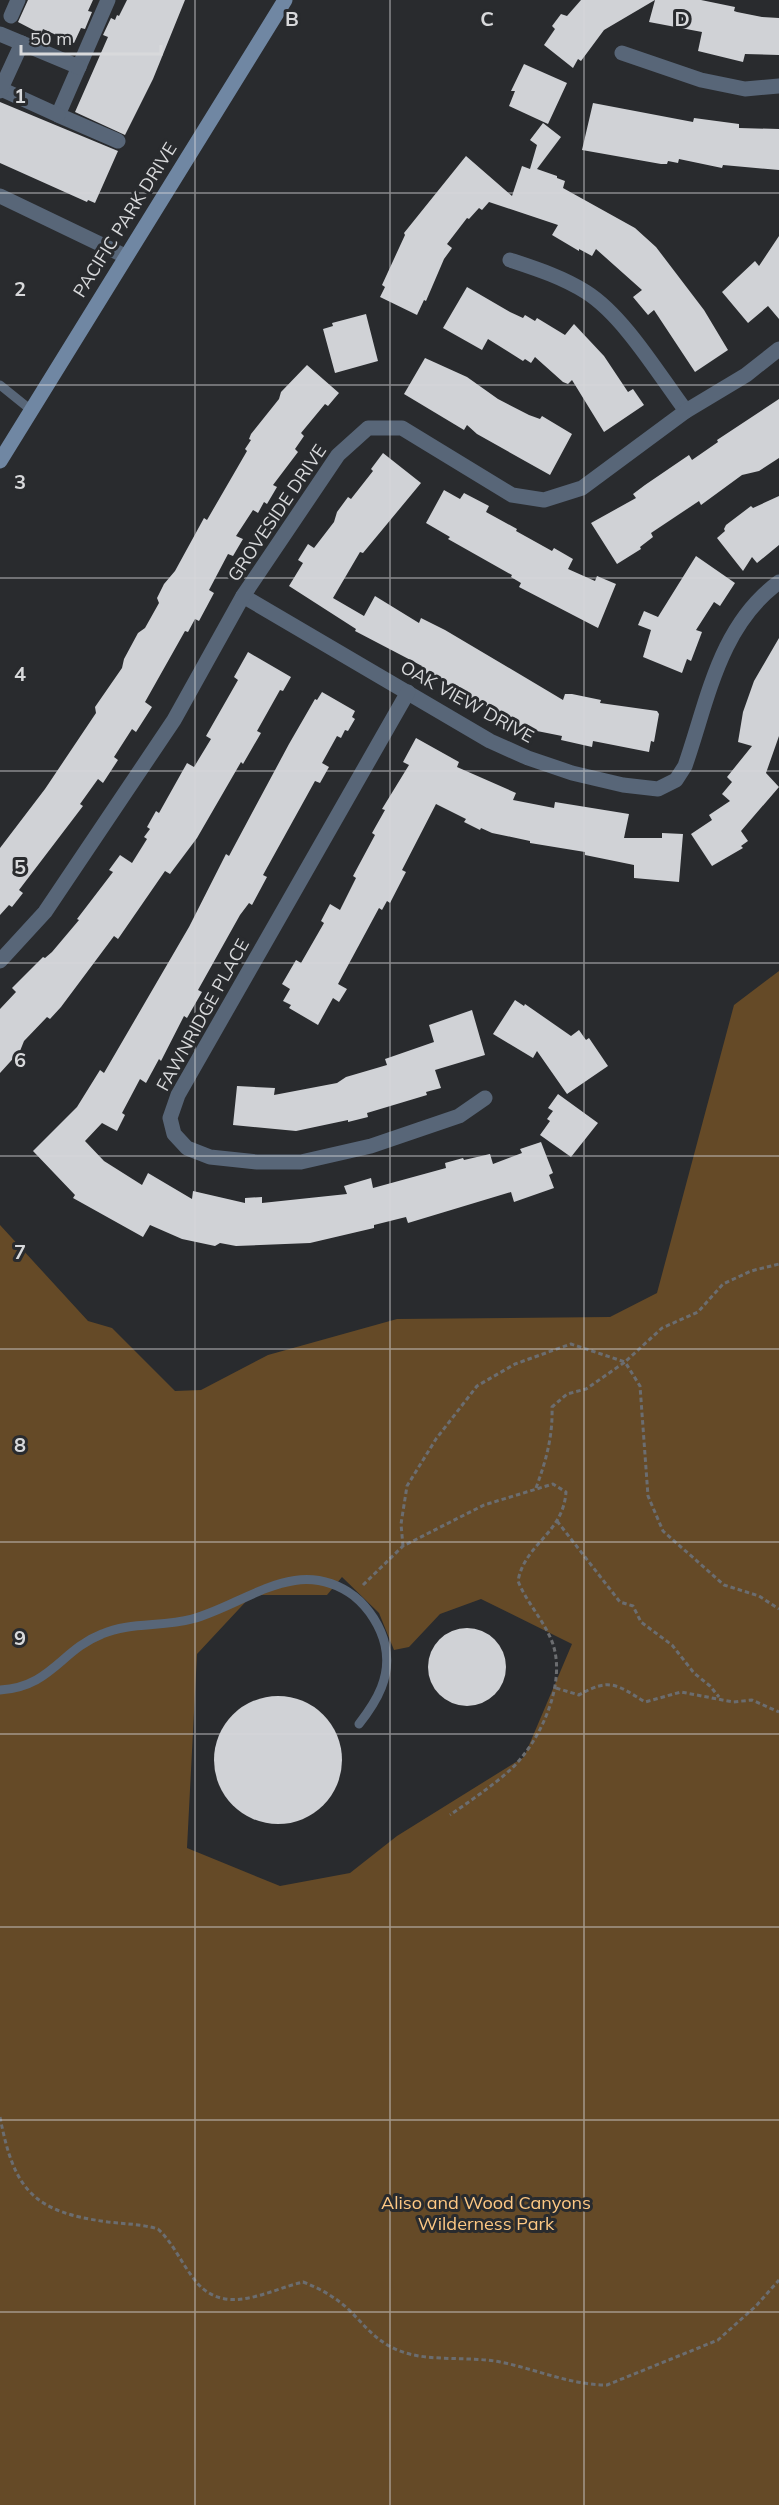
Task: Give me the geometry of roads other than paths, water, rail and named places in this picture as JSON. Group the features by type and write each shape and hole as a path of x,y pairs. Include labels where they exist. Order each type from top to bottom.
{"main road":[{"name":"PACIFIC PARK DRIVE","path":"0,461 285,0"}],"street":[{"path":"11,16 18,0"},
{"path":"58,115 108,0"},
{"path":"0,34 79,67"},
{"path":"22,43 0,90 118,141"},
{"path":"622,53 745,89 779,86"},
{"path":"0,196 125,256"},
{"path":"510,260 554,274 588,293 613,314 686,411"},
{"name":"GROVESIDE DRIVE","path":"0,961 45,912 155,749 174,720 243,596 338,455 368,428 402,428 512,495 544,500 582,488 686,411 746,375 779,349"},
{"name":"OAK VIEW DRIVE","path":"243,596 490,741 528,758 572,773 658,789 676,780 685,766 718,662 735,628 745,614 779,582"},
{"name":"FAWNRIDGE PLACE","path":"408,692 178,1095 170,1118 174,1134 187,1148 210,1157 257,1162 301,1162 372,1146 459,1116 485,1098"}],"lane":[{"path":"0,385 31,410"},
{"path":"0,1690 15,1689 46,1676 79,1647 102,1634 183,1622 294,1580 322,1580 352,1595 374,1618 381,1632 387,1656 380,1694 359,1724"}],"park label":[{"name":"Aliso and Wood Canyons Wilderness Park","path":"486,2213"}]}
